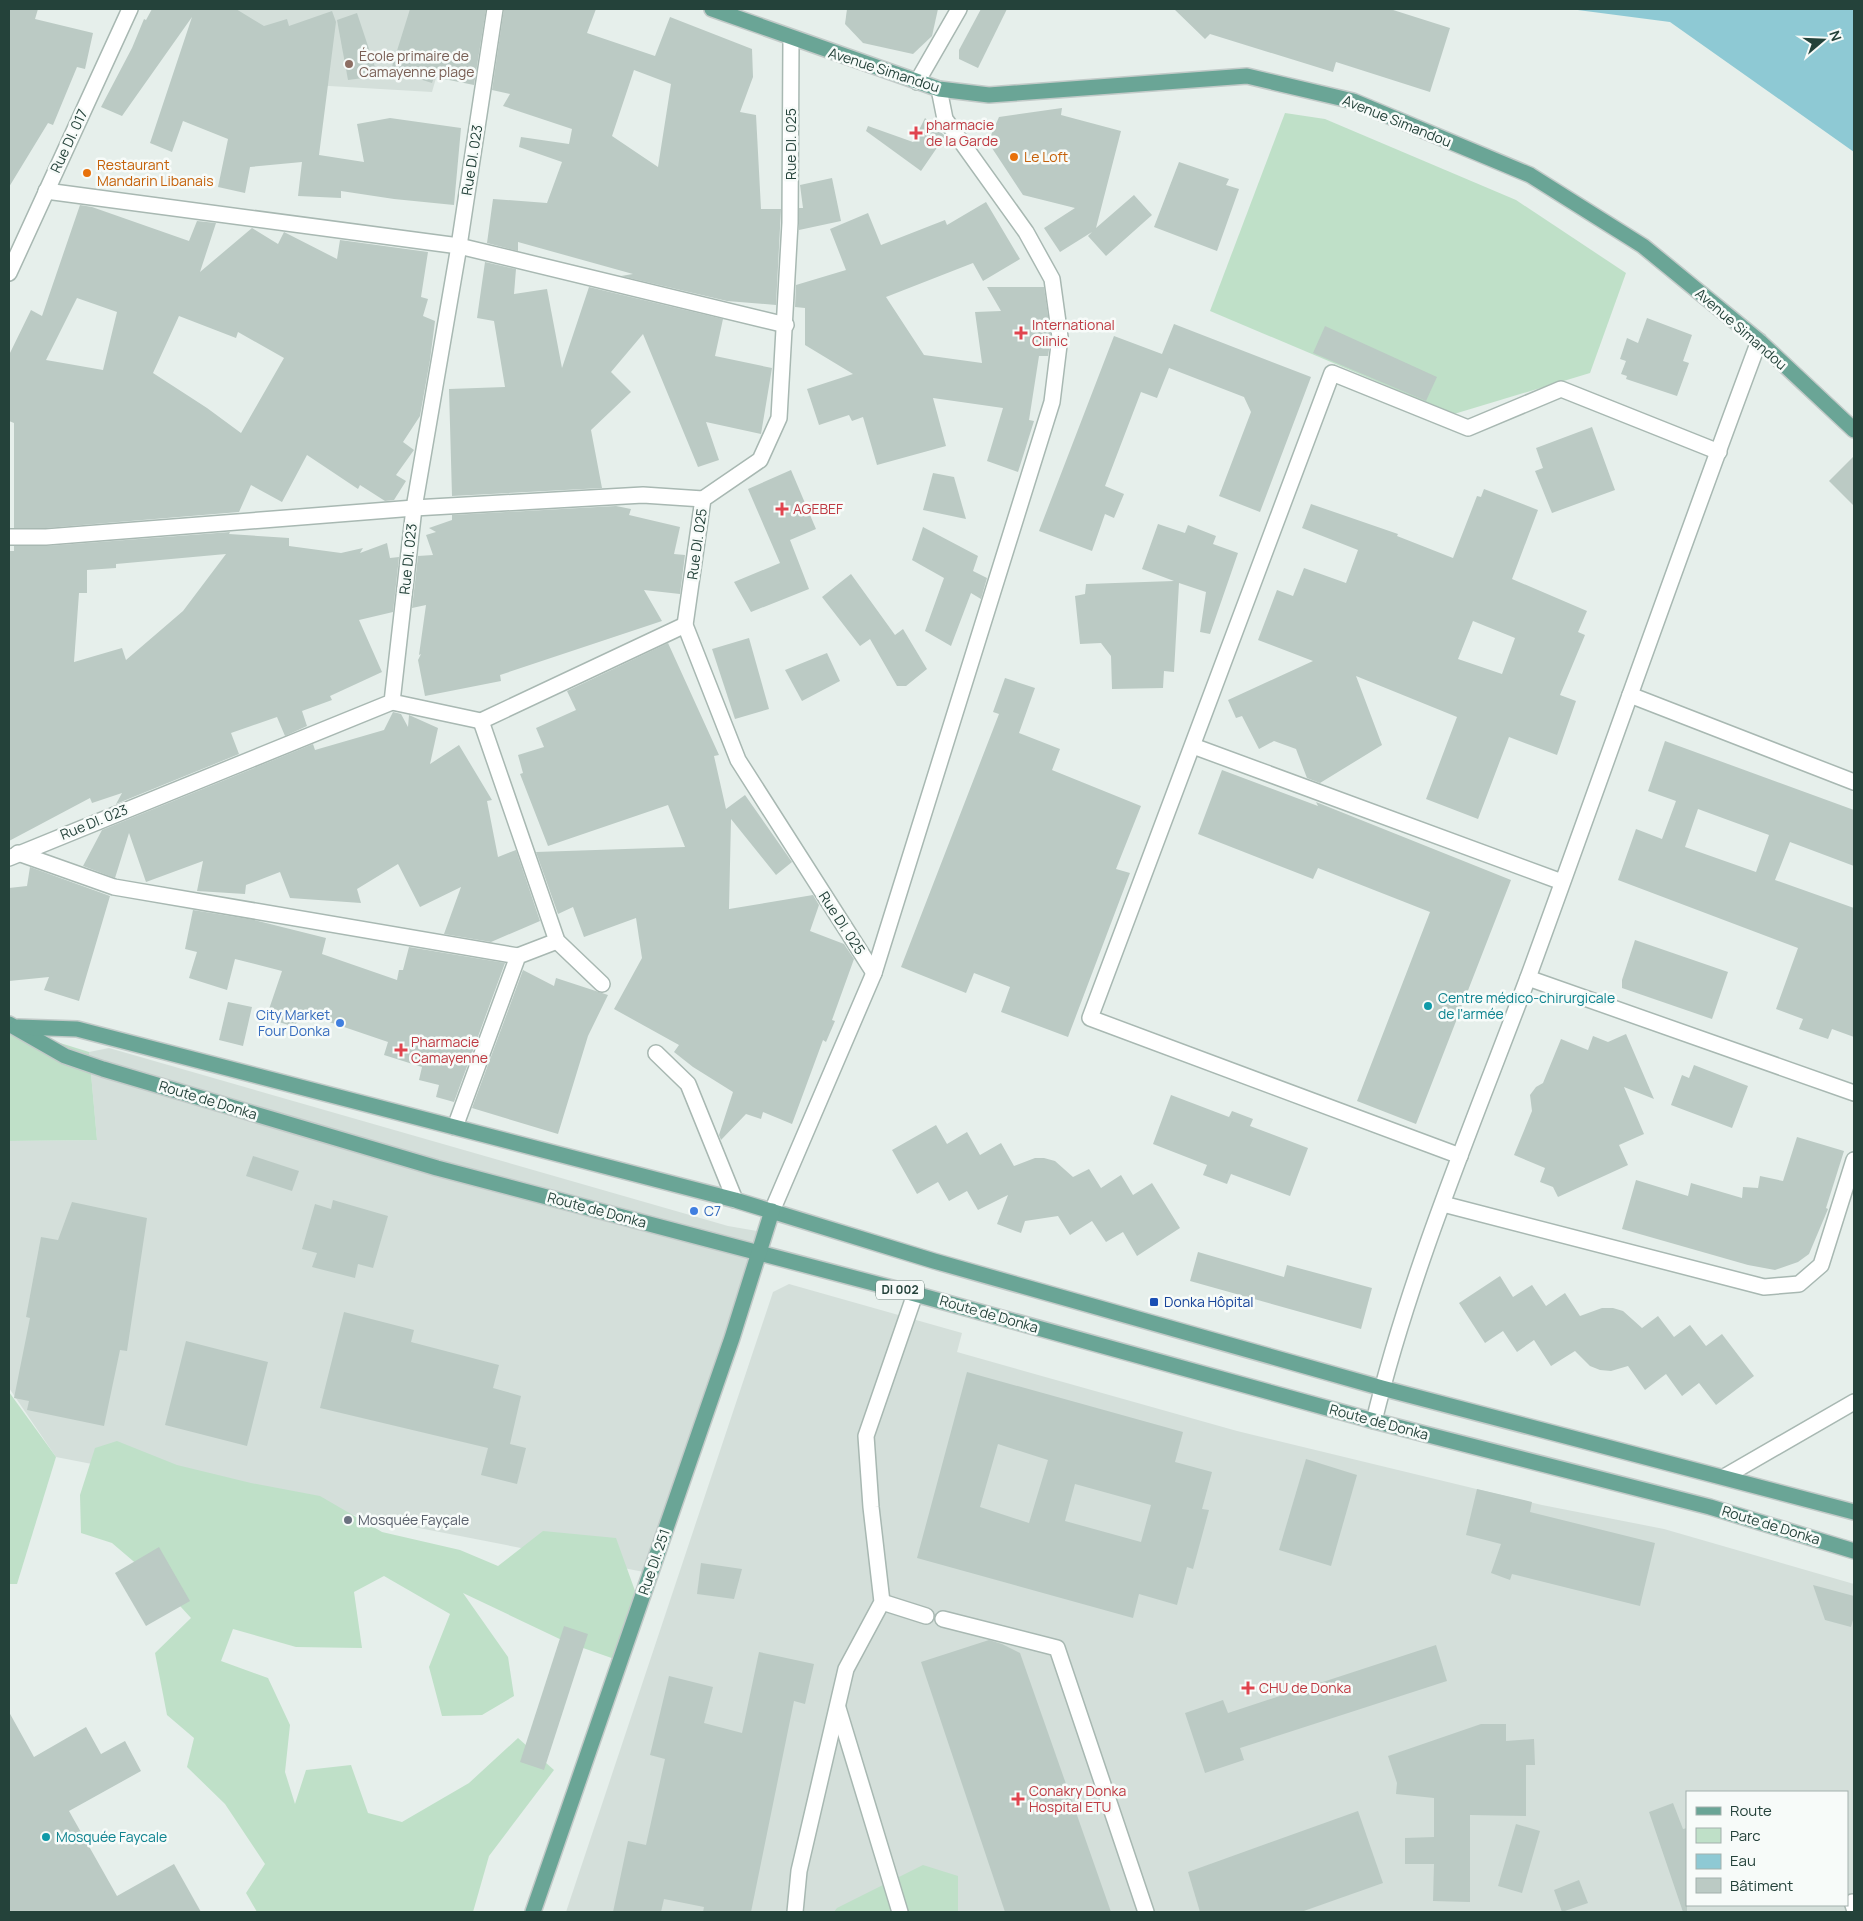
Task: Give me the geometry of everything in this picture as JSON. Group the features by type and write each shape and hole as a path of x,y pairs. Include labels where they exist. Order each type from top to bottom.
{"main road":[{"name":"Avenue Simandou","path":"712,9 791,39 939,89 989,94 1247,76 1352,101 1530,175 1643,246 1758,341 1854,430"},
{"name":"Route de Donka","path":"12,1025 77,1029 735,1200 934,1261 1382,1388 1854,1512"},
{"name":"Route de Donka","path":"12,1025 65,1056 437,1168 915,1294 1374,1421 1710,1507 1854,1551"},
{"name":"Rue DI. 251","path":"533,1912 732,1338 772,1211"}],"street":[{"name":"Rue DI. 017","path":"9,273 130,9"},
{"name":"Rue DI. 023","path":"13,855 392,702 414,508 459,246 495,9"},
{"path":"917,82 958,9"},
{"name":"Rue DI. 025","path":"791,39 790,223 786,325 779,418 760,460 703,499 685,624 738,760 874,973"},
{"path":"772,1211 874,973 1052,402 1060,337 1052,279 1026,232 945,119 939,89"},
{"path":"46,191 459,246 786,325"},
{"path":"1374,1421 1393,1348 1460,1156 1528,978 1758,341"},
{"path":"1460,1156 1090,1018 1332,373 1468,428 1561,390 1719,452"},
{"path":"9,537 46,537 414,508 643,495 703,499"},
{"path":"392,702 481,721 685,624"},
{"path":"1630,695 1854,782"},
{"path":"481,721 557,941 602,984"},
{"path":"1193,746 1562,882"},
{"path":"13,855 114,887 518,956 557,941"},
{"path":"455,1127 518,956"},
{"path":"1528,978 1854,1093"},
{"path":"656,1053 688,1084 735,1200"},
{"path":"1443,1204 1764,1287 1799,1284 1821,1265 1854,1160"},
{"path":"795,1912 799,1871 846,1669 882,1602 871,1507 866,1436 915,1294"},
{"path":"1724,1477 1854,1402"},
{"path":"882,1602 926,1616"},
{"path":"943,1619 1057,1648 1146,1912"},
{"path":"838,1706 900,1912"}],"shaded area":[{"name":"École primaire de Camayenne plage","path":"205,9 456,9 432,92 312,85 225,18"},
{"path":"109,1048 728,1226 757,1231 741,1286 644,1572 56,1457 9,1388 9,1141 97,1140 89,1052"},
{"name":"CHU de Donka","path":"789,1284 962,1333 957,1352 1237,1431 1542,1505 1664,1529 1854,1584 1854,1912 566,1912 773,1292"}],"green space":[{"path":"1285,113 1325,119 1516,200 1626,273 1590,373 1454,414 1210,311"},
{"path":"9,1027 89,1052 97,1140 9,1141"},
{"path":"9,1392 56,1457 17,1584 9,1584"},
{"path":"117,1441 177,1465 251,1483 320,1496 382,1532 460,1550 498,1566 543,1531 616,1538 643,1613 623,1662 566,1642 463,1593 508,1657 514,1696 482,1715 442,1716 429,1667 450,1614 384,1576 354,1592 362,1648 296,1647 233,1629 221,1661 268,1678 290,1725 285,1772 295,1804 306,1770 351,1765 368,1813 402,1822 469,1783 518,1738 554,1770 489,1856 473,1912 257,1912 246,1893 265,1864 225,1804 187,1767 194,1738 167,1715 155,1653 191,1618 160,1584 112,1543 81,1533 80,1495 95,1448"},
{"path":"923,1865 958,1876 958,1912 834,1912 837,1908"}],"water":[{"path":"1570,9 1854,9 1854,152 1670,22"}],"building":[{"path":"9,9 38,9 35,19 93,33 85,69 77,67 53,125 48,123 9,187"},
{"path":"152,9 236,9 264,26 287,19 289,26 332,11 336,22 319,155 364,162 357,124 390,118 461,128 454,205 341,191 341,198 298,196 302,162 250,167 245,193 218,187 228,139 183,121 172,152 150,143 192,17 122,116 101,107 132,48 144,19 146,20"},
{"path":"410,9 486,9 474,85 434,77 432,83 391,70"},
{"path":"504,9 596,9 587,33 655,56 670,17 752,49 753,77 740,112 756,115 761,209 781,209 776,305 727,301 621,276 633,274 518,242 518,251 487,243 493,199 547,203 562,162 519,147 521,137 569,144 572,129 503,106 510,94 492,90","holes":["634,70 671,84 658,167 612,136"]},
{"path":"847,9 938,9 932,36 913,54 863,43 845,24"},
{"path":"981,9 1007,9 978,68 959,59 959,50"},
{"path":"1174,9 1390,9 1450,28 1430,92 1336,62 1333,72 1210,34 1205,39"},
{"path":"357,13 378,76 348,80 337,20"},
{"path":"1062,108 1061,115 1121,131 1096,228 1134,195 1152,215 1106,256 1088,236 1092,232 1060,252 1044,228 1075,208 1023,195 988,142 999,117"},
{"path":"925,118 945,136 921,171 866,131 868,126 913,142"},
{"path":"1179,162 1229,179 1226,185 1239,189 1217,251 1154,227"},
{"path":"832,178 841,221 799,230 799,208 803,208 800,185"},
{"path":"986,202 1020,259 983,281 973,263 886,297 924,355 982,363 975,312 1001,311 987,287 1044,287 1051,337 1048,356 1039,356 1029,420 1034,421 1018,472 987,461 1003,408 933,398 946,446 877,465 863,417 852,421 849,415 819,425 807,389 853,374 805,345 805,308 795,307 796,285 846,270 830,229 868,213 881,245 945,220 947,225"},
{"path":"80,205 92,207 189,241 197,221 216,223 200,272 252,228 278,244 284,232 337,259 340,240 428,252 421,297 428,299 423,316 435,321 420,416 403,442 414,450 396,475 406,481 394,500 385,501 360,485 358,489 307,455 282,502 251,485 239,512 46,528 14,528 14,423 9,421 9,355 31,310 42,316","holes":["77,298 117,312 103,370 46,360","179,316 236,338 238,332 284,358 241,433 207,408 153,373"]},
{"path":"485,262 516,269 514,294 547,289 562,368 589,287 723,319 715,356 772,368 761,434 706,422 719,460 698,467 643,334 611,372 631,392 591,430 602,488 452,496 449,389 505,387 494,321 477,318"},
{"path":"1647,318 1692,335 1683,361 1689,363 1677,396 1626,379 1627,376 1621,374 1626,361 1620,359 1627,338 1638,343"},
{"path":"1174,324 1311,377 1260,512 1219,496 1251,412 1244,397 1169,368 1157,398 1141,392 1105,486 1124,494 1114,518 1105,514 1092,551 1039,531 1114,336 1162,354"},
{"path":"1325,326 1437,377 1426,401 1313,353"},
{"path":"1592,427 1615,490 1552,513 1535,471 1543,468 1536,448"},
{"path":"1854,456 1854,506 1829,481"},
{"path":"791,470 816,529 790,540 809,589 751,612 734,582 780,563 748,489"},
{"path":"933,473 954,477 966,519 923,510"},
{"path":"1484,489 1538,510 1512,579 1587,611 1578,632 1585,635 1560,695 1576,701 1557,755 1509,737 1478,819 1426,799 1457,717 1356,676 1382,745 1320,783 1307,778 1296,749 1274,741 1259,749 1242,716 1236,718 1228,700 1313,661 1258,640 1277,590 1293,596 1304,568 1346,583 1358,550 1302,528 1311,504 1398,534 1397,536 1453,558 1477,496 1481,497","holes":["1473,621 1515,638 1502,674 1458,659"]},
{"path":"616,506 631,509 629,515 680,527 674,554 685,555 680,594 644,590 662,621 500,675 501,681 425,696 418,660 421,654 419,655 426,605 412,608 418,556 433,555 426,535 436,532 429,528 452,520 452,515"},
{"path":"1158,524 1185,533 1188,525 1216,536 1213,544 1238,553 1210,634 1200,632 1206,592 1179,583 1174,672 1164,671 1163,688 1112,689 1111,656 1101,643 1080,644 1075,596 1085,594 1086,584 1174,581 1142,569"},
{"path":"923,527 978,556 973,571 987,578 981,599 971,593 951,646 925,631 944,578 912,560"},
{"path":"230,532 229,534 289,538 289,546 341,553 363,548 360,553 387,543 390,558 399,557 393,612 359,620 382,672 330,696 332,700 302,711 307,726 285,736 277,717 231,733 239,754 116,804 122,793 92,803 90,798 9,841 9,551 14,551 14,546 47,546","holes":["226,554 183,611 126,660 122,648 74,662 79,593 87,593 87,570 116,568 116,564"]},
{"path":"851,574 895,635 903,629 927,669 906,686 897,686 870,639 860,646 822,597"},
{"path":"749,638 769,709 735,719 712,649"},
{"path":"668,643 719,755 714,756 726,809 745,795 792,862 776,875 731,819 729,909 813,895 819,905 810,931 844,944 854,959 832,1020 835,1021 826,1042 823,1040 792,1124 763,1112 761,1119 746,1114 721,1140 719,1135 733,1092 693,1067 674,1052 679,1045 614,1009 642,958 636,918 584,937 573,907 558,914 536,852 685,847 668,805 548,846 520,774 523,773 518,755 544,747 536,728 576,710 567,691"},
{"path":"827,653 840,681 802,701 785,670"},
{"path":"1005,678 1035,688 1019,733 1060,749 1052,770 1141,806 1116,869 1130,873 1068,1037 1001,1012 1010,987 974,973 966,993 901,967 999,714 993,712"},
{"path":"393,712 401,714 408,727 409,715 438,728 430,764 459,745 492,800 487,801 498,857 516,850 540,921 491,942 444,934 461,887 420,907 398,864 357,889 361,903 290,898 280,872 246,885 245,894 197,891 203,861 146,882 129,833 115,878 83,866 102,830 313,744 315,750 384,730"},
{"path":"1665,741 1854,810 1854,866 1790,842 1775,880 1854,908 1854,1037 1832,1029 1828,1039 1799,1029 1803,1019 1776,1009 1798,948 1618,880 1636,829 1662,839 1676,801 1648,791","holes":["1698,809 1769,835 1756,872 1685,847"]},
{"name":"Centre médico-chirurgicale de l'armée","path":"1222,770 1318,806 1316,802 1511,880 1416,1124 1357,1101 1430,912 1318,868 1313,879 1198,834"},
{"path":"30,867 110,896 79,1001 44,990 49,977 9,981 9,888 27,886"},
{"path":"193,910 254,920 326,938 322,954 397,980 399,970 403,970 409,947 505,963 454,1102 436,1097 439,1085 419,1080 422,1067 384,1055 388,1042 300,1012 295,1027 266,1018 282,971 235,959 227,990 189,978 197,952 185,949"},
{"path":"1635,940 1728,972 1712,1019 1622,988 1622,980"},
{"path":"523,970 554,986 556,978 608,995 588,1036 558,1134 472,1108"},
{"path":"228,1002 252,1007 243,1046 219,1040"},
{"path":"1626,1034 1654,1099 1624,1087 1644,1134 1619,1145 1628,1165 1558,1197 1553,1187 1540,1182 1545,1168 1514,1155 1532,1111 1530,1095 1536,1087 1543,1083 1561,1039 1588,1050 1593,1036 1608,1042"},
{"path":"1694,1065 1748,1086 1732,1128 1671,1105 1682,1075 1689,1078"},
{"path":"1171,1095 1229,1117 1232,1111 1253,1119 1250,1126 1308,1148 1290,1196 1231,1174 1227,1184 1203,1175 1207,1165 1153,1144"},
{"path":"936,1125 947,1144 967,1132 980,1155 1001,1143 1014,1166 1035,1158 1044,1158 1055,1161 1073,1177 1089,1169 1101,1188 1121,1175 1133,1195 1152,1183 1180,1228 1137,1256 1123,1232 1106,1242 1092,1221 1070,1235 1058,1216 1025,1221 1021,1233 997,1224 1008,1195 978,1210 967,1191 949,1201 938,1182 917,1194 892,1150"},
{"path":"1797,1137 1844,1151 1826,1208 1828,1209 1809,1254 1798,1262 1775,1270 1748,1265 1622,1229 1636,1180 1688,1196 1691,1183 1742,1198 1743,1187 1758,1188 1760,1176 1783,1181"},
{"path":"253,1156 299,1171 292,1191 246,1176"},
{"path":"333,1200 388,1216 373,1268 358,1264 355,1278 312,1267 317,1253 302,1249 315,1204 331,1209"},
{"path":"72,1202 147,1218 127,1351 120,1350 104,1426 27,1410 29,1401 14,1398 30,1318 26,1317 41,1237 58,1240"},
{"path":"1198,1252 1284,1277 1287,1265 1372,1288 1361,1329 1190,1281"},
{"path":"1500,1276 1513,1297 1532,1285 1546,1306 1565,1293 1580,1316 1602,1308 1613,1308 1623,1311 1642,1328 1658,1316 1674,1337 1690,1325 1706,1346 1722,1334 1754,1376 1716,1405 1699,1383 1682,1396 1666,1374 1645,1390 1628,1366 1611,1371 1600,1370 1590,1366 1575,1351 1551,1366 1534,1340 1517,1352 1503,1331 1485,1343 1459,1303"},
{"path":"344,1312 414,1330 411,1342 499,1365 493,1388 521,1396 510,1444 526,1448 517,1484 481,1475 488,1448 320,1408"},
{"path":"186,1341 268,1362 247,1446 165,1425"},
{"path":"967,1372 1183,1432 1175,1462 1212,1472 1202,1509 1209,1510 1193,1569 1187,1567 1177,1605 1139,1594 1133,1618 917,1558","holes":["998,1444 1048,1460 1029,1523 980,1507","1075,1484 1151,1505 1141,1542 1065,1521"]},
{"path":"1306,1459 1357,1475 1331,1566 1279,1550"},
{"path":"1477,1489 1532,1502 1530,1512 1655,1543 1640,1606 1512,1574 1510,1580 1491,1573 1501,1544 1466,1535"},
{"path":"159,1547 190,1601 146,1626 115,1573"},
{"path":"701,1563 742,1569 734,1599 697,1594"},
{"path":"1813,1585 1854,1596 1854,1616 1851,1627 1825,1620"},
{"path":"564,1626 588,1634 544,1770 520,1762"},
{"path":"989,1640 1020,1653 1111,1912 1005,1912 921,1662"},
{"path":"1436,1645 1447,1681 1240,1748 1244,1760 1205,1773 1185,1713 1223,1700 1228,1713"},
{"path":"759,1652 814,1664 805,1704 794,1701 751,1912 703,1912 704,1907 664,1899 661,1912 613,1912 628,1841 646,1845 665,1759 650,1755 669,1676 713,1687 704,1723 742,1733"},
{"name":"Mosquée Faycale","path":"9,1712 34,1757 86,1727 101,1754 125,1741 141,1771 69,1811 117,1896 174,1864 201,1912 9,1912"},
{"path":"1481,1724 1506,1724 1506,1741 1534,1739 1535,1765 1526,1765 1526,1816 1470,1815 1470,1902 1433,1901 1434,1864 1405,1864 1405,1838 1434,1837 1434,1798 1396,1794 1397,1783 1388,1756"},
{"path":"1673,1803 1683,1829 1686,1828 1687,1912 1683,1912 1649,1812"},
{"path":"1358,1811 1383,1883 1301,1912 1200,1912 1188,1872"},
{"path":"1516,1824 1540,1831 1522,1893 1498,1886"},
{"path":"1579,1880 1588,1903 1562,1912 1554,1890"}],"place":[{"name":"École primaire de Camayenne plage","path":"349,64"},
{"name":"pharmacie de la Garde","path":"916,133"},
{"name":"Le Loft","path":"1014,157"},
{"name":"Restaurant Mandarin Libanais","path":"87,173"},
{"name":"International Clinic","path":"1021,333"},
{"name":"AGEBEF","path":"782,509"},
{"name":"Centre médico-chirurgicale de l'armée","path":"1428,1006"},
{"name":"City Market Four Donka","path":"340,1023"},
{"name":"Pharmacie Camayenne","path":"401,1050"},
{"name":"C7","path":"694,1211"},
{"name":"Donka Hôpital","path":"1154,1302"},
{"name":"Mosquée Fayçale","path":"348,1520"},
{"name":"CHU de Donka","path":"1248,1688"},
{"name":"Conakry Donka Hospital ETU","path":"1018,1799"},
{"name":"Mosquée Faycale","path":"46,1837"}]}
